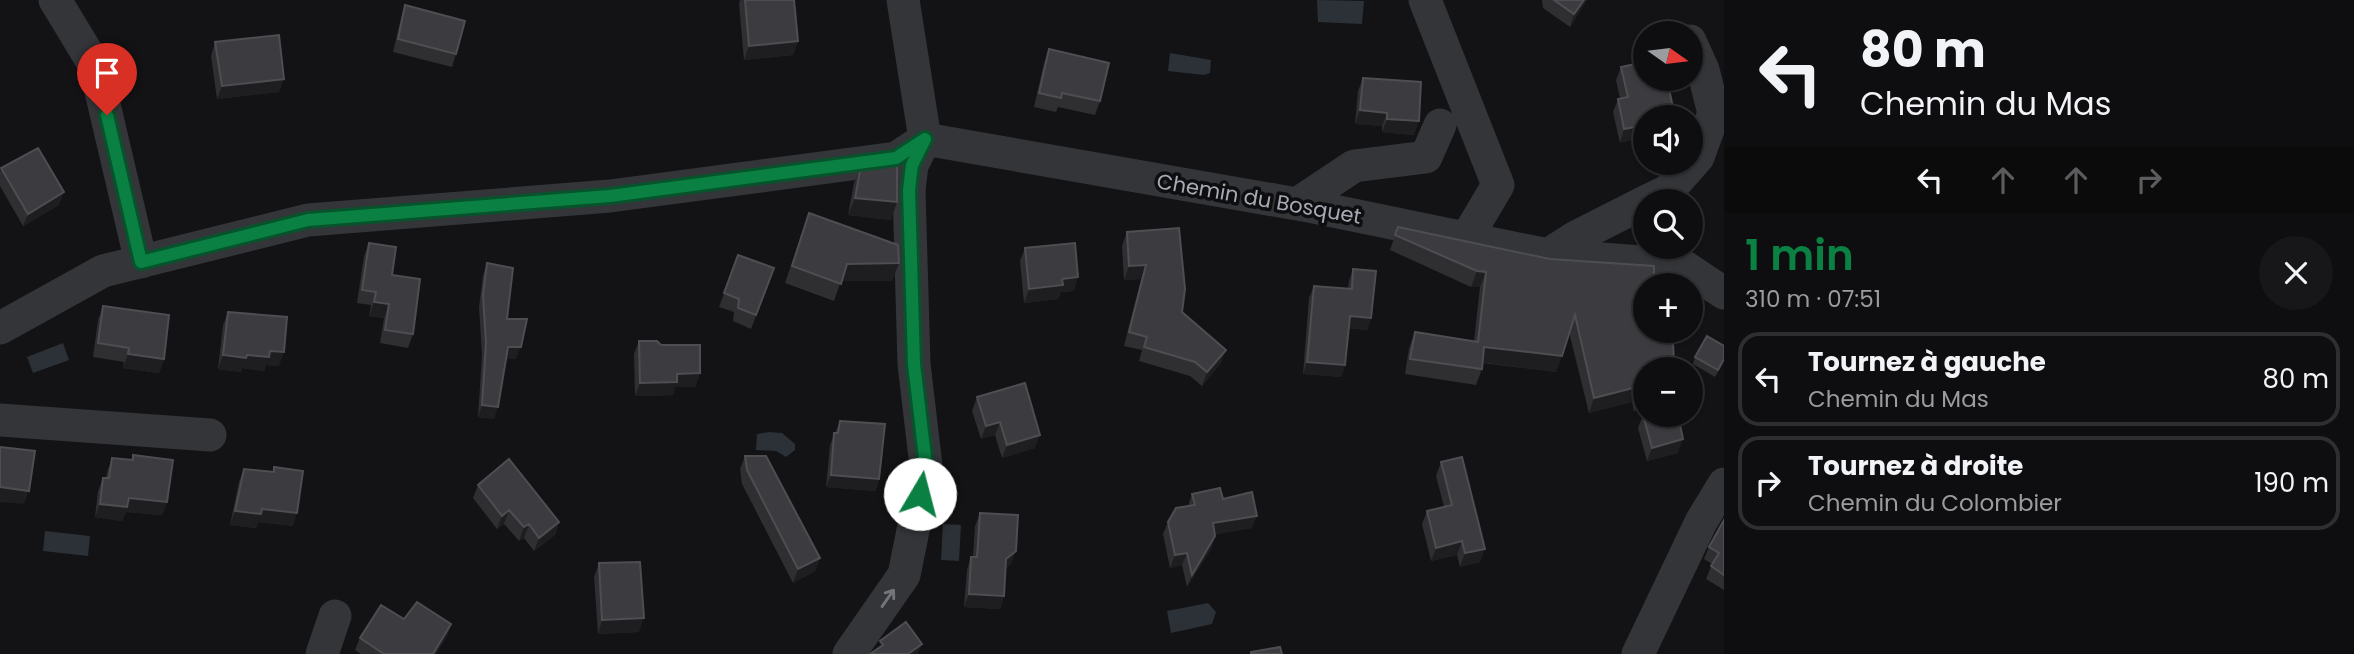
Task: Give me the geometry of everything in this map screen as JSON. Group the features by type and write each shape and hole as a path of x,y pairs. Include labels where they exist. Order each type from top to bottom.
{"street":[{"path":"55,0 95,66 141,262"},
{"path":"849,654 904,575 926,466 914,364 909,190 912,165 925,139 903,0"},
{"path":"1425,0 1446,46 1498,185 1466,239"},
{"path":"1670,189 1698,157 1714,113 1703,70"},
{"path":"1297,204 1354,166 1426,157 1440,125"},
{"path":"0,328 103,271 308,220 624,194 896,158 925,139"},
{"name":"Chemin du Bosquet","path":"925,139 1297,204 1548,256 1682,265 1724,293"},
{"path":"1548,256 1576,237 1633,208"},
{"path":"0,420 210,435"},
{"path":"1638,654 1701,522 1724,484"},
{"path":"322,654 335,616"}],"shaded area":[{"path":"1317,0 1364,1 1362,24 1318,22"},
{"path":"1170,53 1211,60 1210,73 1204,75 1168,71"},
{"path":"63,343 69,360 33,373 27,357"},
{"path":"782,433 795,444 795,450 786,457 776,451 756,450 757,434"},
{"path":"943,524 961,525 959,561 941,560"},
{"path":"45,531 90,536 88,556 43,551"},
{"path":"1208,603 1216,612 1212,624 1171,633 1167,611"}],"building":[{"path":"745,0 794,0 798,41 749,46"},
{"path":"1554,0 1584,0 1574,14"},
{"path":"405,5 465,21 456,54 398,39"},
{"path":"279,35 284,79 222,86 215,42"},
{"path":"1049,49 1109,63 1100,101 1062,93 1061,98 1039,93"},
{"path":"1633,64 1633,91 1670,91 1672,105 1633,105 1633,127 1624,129 1618,99 1628,97 1621,67"},
{"path":"1363,78 1421,82 1419,121 1387,119 1387,113 1360,110"},
{"path":"38,148 64,192 28,214 1,168"},
{"path":"897,160 897,202 855,198 861,165"},
{"path":"809,213 898,245 899,263 847,264 841,284 792,266"},
{"path":"1398,227 1550,259 1654,266 1654,273 1633,273 1633,343 1673,343 1674,357 1633,357 1633,388 1594,398 1575,315 1562,356 1484,347 1482,369 1410,359 1415,332 1478,342 1486,272 1477,271 1395,235"},
{"path":"1179,228 1185,289 1182,312 1226,350 1207,372 1195,362 1144,347 1147,337 1129,332 1146,265 1129,266 1127,232"},
{"path":"369,243 396,247 392,275 420,279 413,334 385,330 389,304 374,302 376,292 362,290"},
{"path":"1075,243 1078,277 1062,279 1063,285 1029,289 1025,248"},
{"path":"738,255 774,268 756,315 738,308 739,299 724,293"},
{"path":"487,263 513,268 507,319 527,319 521,347 508,347 498,407 482,405 486,343 483,295"},
{"path":"1353,269 1376,271 1371,318 1350,316 1345,365 1307,362 1314,286 1352,289"},
{"path":"103,306 169,315 164,359 128,354 129,348 98,343"},
{"path":"228,312 287,317 284,352 270,351 269,357 223,355"},
{"path":"1707,336 1724,346 1724,359 1718,370 1703,362 1703,357 1695,357"},
{"path":"639,341 657,341 661,345 700,345 700,373 677,374 677,382 640,383"},
{"path":"1025,383 1040,435 1007,445 1000,422 986,426 977,397"},
{"path":"840,421 885,424 879,479 831,475 834,433 838,433"},
{"path":"1646,427 1680,427 1683,439 1652,448"},
{"path":"0,447 35,451 29,491 0,487"},
{"path":"133,455 173,460 167,502 129,498 127,507 100,504 103,478 109,478 112,458 133,460"},
{"path":"745,456 766,456 820,558 798,569 747,470"},
{"path":"1462,457 1485,549 1465,553 1462,541 1436,548 1427,511 1452,505 1441,462"},
{"path":"509,459 559,522 539,538 529,524 524,527 509,510 502,516 478,485"},
{"path":"274,467 303,471 297,513 262,509 261,514 235,511 244,469 274,472"},
{"path":"1220,488 1223,499 1252,492 1257,516 1213,523 1215,536 1192,575 1187,553 1175,555 1168,522 1176,508 1195,505 1192,494"},
{"path":"980,513 1018,515 1016,551 1006,559 1004,596 969,594 971,557 977,557"},
{"path":"1724,520 1724,575 1711,566 1719,553 1709,547"},
{"path":"640,562 644,618 602,620 599,563"},
{"path":"417,602 451,624 433,654 384,654 360,638 381,605 404,619"},
{"path":"906,622 922,644 908,654 870,654 883,645 880,641"},
{"path":"1280,647 1282,654 1251,654 1251,652"}],"route":[{"path":"107,115 141,262 308,220 610,196 896,158 925,139 912,165 909,190 914,364 926,466 920,494"}]}
